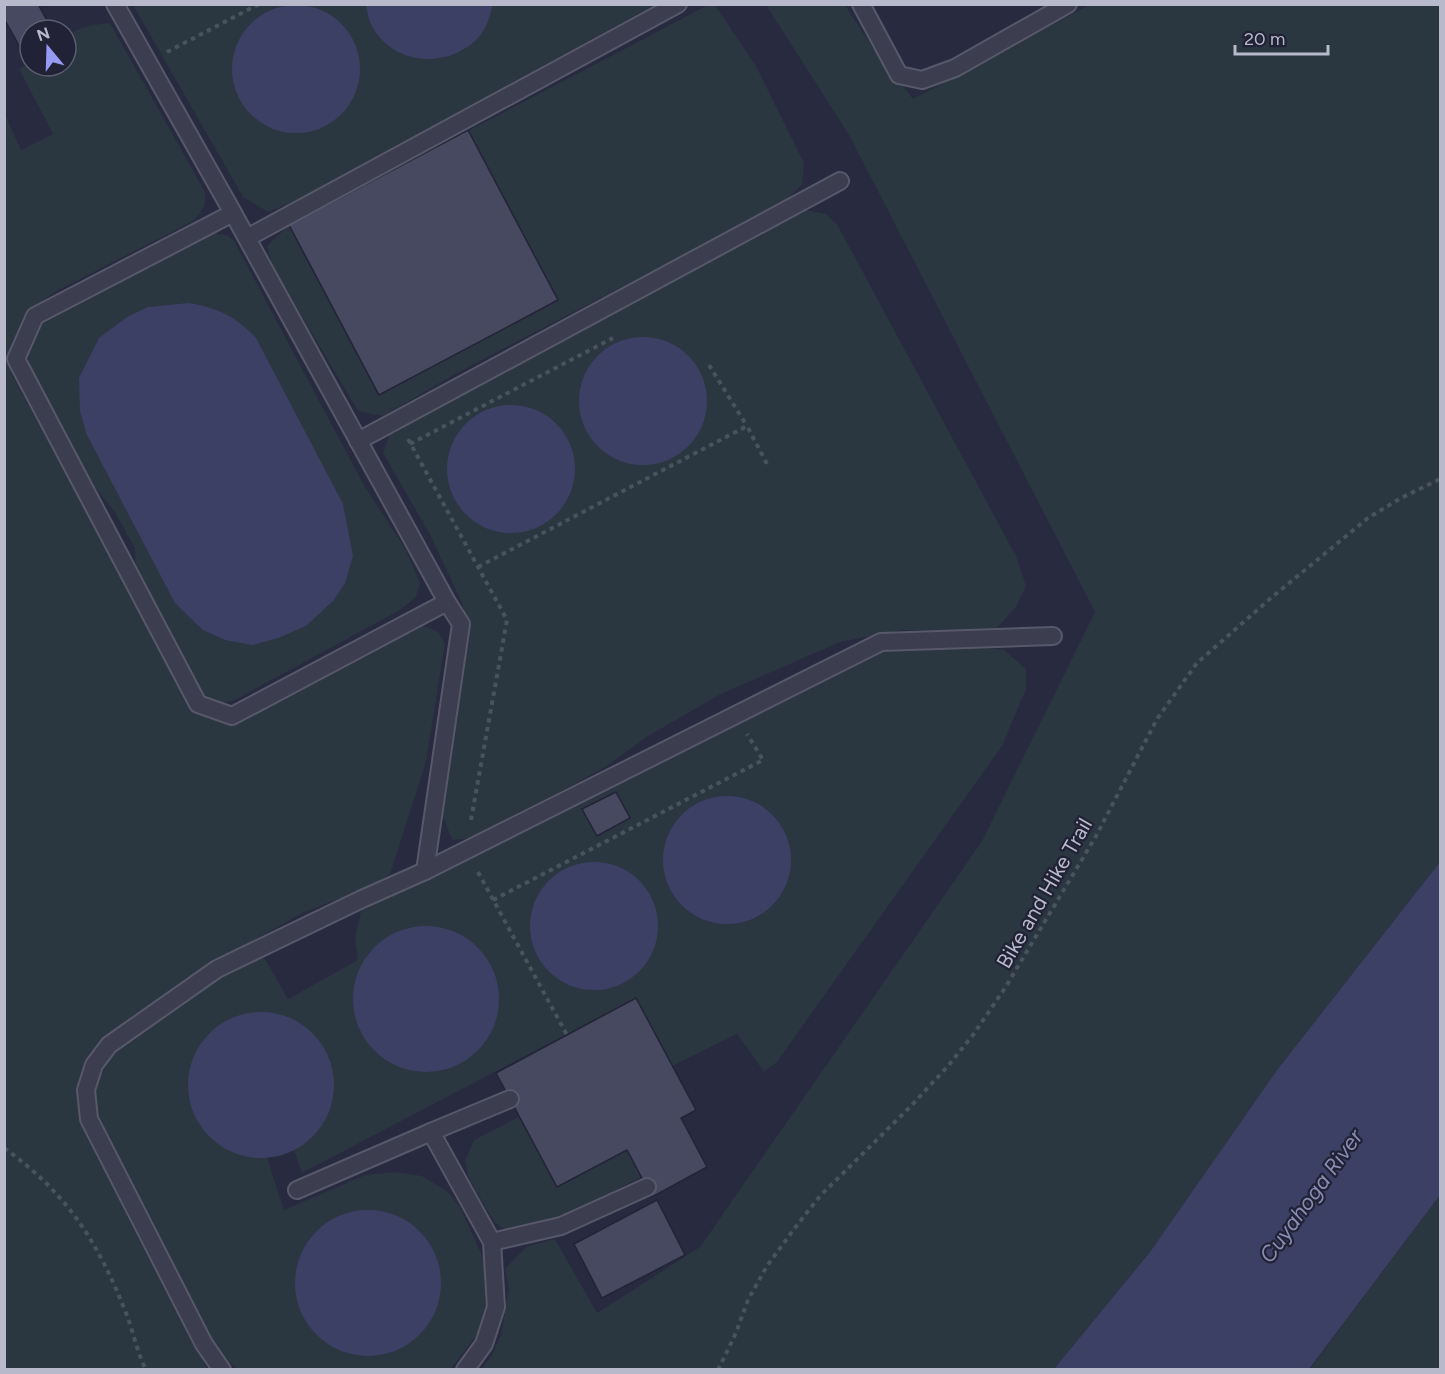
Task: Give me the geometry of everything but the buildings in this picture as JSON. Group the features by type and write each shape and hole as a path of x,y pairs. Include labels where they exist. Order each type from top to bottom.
{"lane":[{"path":"115,4 461,624 425,871"},
{"path":"247,238 678,4"},
{"path":"861,4 900,75 922,80 955,68 1068,4"},
{"path":"358,441 840,182"},
{"path":"233,213 35,316 16,359 198,704 231,716 447,602"},
{"path":"222,1370 204,1344 89,1119 86,1090 94,1065 110,1045 217,969 466,851 881,642 1053,636"},
{"path":"297,1191 510,1099"},
{"path":"430,1132 492,1242 496,1307 484,1344 465,1370"},
{"path":"492,1242 561,1226 647,1187"}],"path":[{"path":"148,63 259,4"},
{"path":"410,444 613,338"},
{"path":"709,365 747,426 767,464"},
{"path":"397,420 507,620 466,851 567,1035"},
{"path":"478,567 747,426"},
{"name":"Bike and Hike Trail","path":"718,1370 767,1266 794,1230 820,1196 948,1066 973,1035 1005,988 1096,836 1157,719 1197,663 1246,619 1368,518 1401,498 1440,479"},
{"path":"493,900 763,760 736,715"},
{"path":"4,1148 38,1174 61,1197 83,1227 103,1262 126,1313 146,1370"}],"shaded area":[{"path":"133,5 654,5 303,198 268,212 243,197"},
{"path":"708,5 715,5 756,66 804,163 802,184 784,202 457,373 383,416 358,411 273,268 267,246 289,225"},
{"path":"766,5 845,5 869,42 913,99 1089,5 1440,5 1440,862 1277,1070 1150,1252 1054,1369 481,1370 492,1355 501,1335 509,1288 505,1269 526,1247 555,1239 597,1313 700,1247 982,841 1095,612 849,135"},
{"path":"110,23 205,192 204,205 193,221 53,293 25,314 8,358 12,375 192,704 223,718 420,624 438,632 445,643 426,762 390,874 366,889 304,912 213,963 106,1041 85,1062 77,1101 89,1138 207,1369 5,1369 4,112 21,150 53,134 24,78 78,78 78,30"},
{"path":"805,210 826,214 837,224 1016,556 1026,586 1016,607 997,628 966,631 902,630 840,642 719,695 645,738 607,766 476,838 452,840 440,809 469,639 462,603 429,533 383,453 391,430"},
{"path":"209,233 227,235 234,241 365,487 406,550 420,583 416,597 400,610 233,701 219,703 200,694 136,577 135,548 114,511 82,472 30,373 27,345 36,325 46,316"},
{"path":"920,646 1003,649 1026,669 1026,689 1002,746 777,1062 764,1072 737,1034 672,1066 636,998 302,1173 294,1150 267,1158 284,1210 365,1175 395,1172 422,1176 447,1191 460,1207 485,1262 488,1300 482,1329 448,1369 239,1370 229,1362 209,1341 104,1136 97,1115 95,1098 97,1081 118,1047 261,952 288,999 358,960 355,938 361,911 556,814 866,653"},
{"path":"519,1117 557,1187 627,1150 641,1177 561,1216 508,1232 494,1222 469,1179 465,1161 474,1140"},
{"path":"1440,1195 1440,1369 1309,1370"}],"water":[{"path":"366,4 493,5 484,29 475,41 448,56 433,59 403,54 390,47 370,22"},
{"path":"296,5 320,10 341,24 355,45 360,69 355,93 341,114 320,128 296,133 272,128 251,114 237,93 232,69 237,45 251,24 272,10"},
{"path":"189,303 209,307 226,314 256,338 343,504 353,556 345,583 334,600 306,626 278,638 252,645 225,640 203,630 175,603 87,435 80,411 79,378 99,338 127,317 148,307"},
{"path":"643,337 667,342 688,356 702,377 707,401 702,425 688,446 667,460 643,465 619,460 598,446 584,425 579,401 584,377 598,356 619,342"},
{"path":"511,405 535,410 556,424 570,445 575,469 570,493 556,514 535,528 511,533 487,528 466,514 452,493 447,469 452,445 466,424 487,410"},
{"path":"727,796 752,801 772,815 786,835 791,860 786,885 772,905 752,919 727,924 702,919 682,905 668,885 663,860 668,835 682,815 702,801"},
{"path":"594,862 618,867 639,881 653,902 658,926 653,950 639,971 618,985 594,990 570,985 549,971 535,950 530,926 535,902 549,881 570,867"},
{"name":"Cuyahoga River","path":"1440,862 1440,1195 1309,1369 1054,1369 1150,1252 1277,1070"},
{"path":"426,926 454,931 478,947 494,971 499,999 494,1027 478,1051 454,1067 426,1072 398,1067 374,1051 358,1027 353,999 358,971 374,947 398,931"},
{"path":"261,1012 289,1017 313,1033 329,1057 334,1085 329,1113 313,1137 289,1153 261,1158 233,1153 209,1137 193,1113 188,1085 193,1057 209,1033 233,1017"},
{"path":"368,1210 396,1215 420,1231 436,1255 441,1283 436,1311 420,1335 396,1351 368,1356 340,1351 316,1335 300,1311 295,1283 300,1255 316,1231 340,1215"}]}
